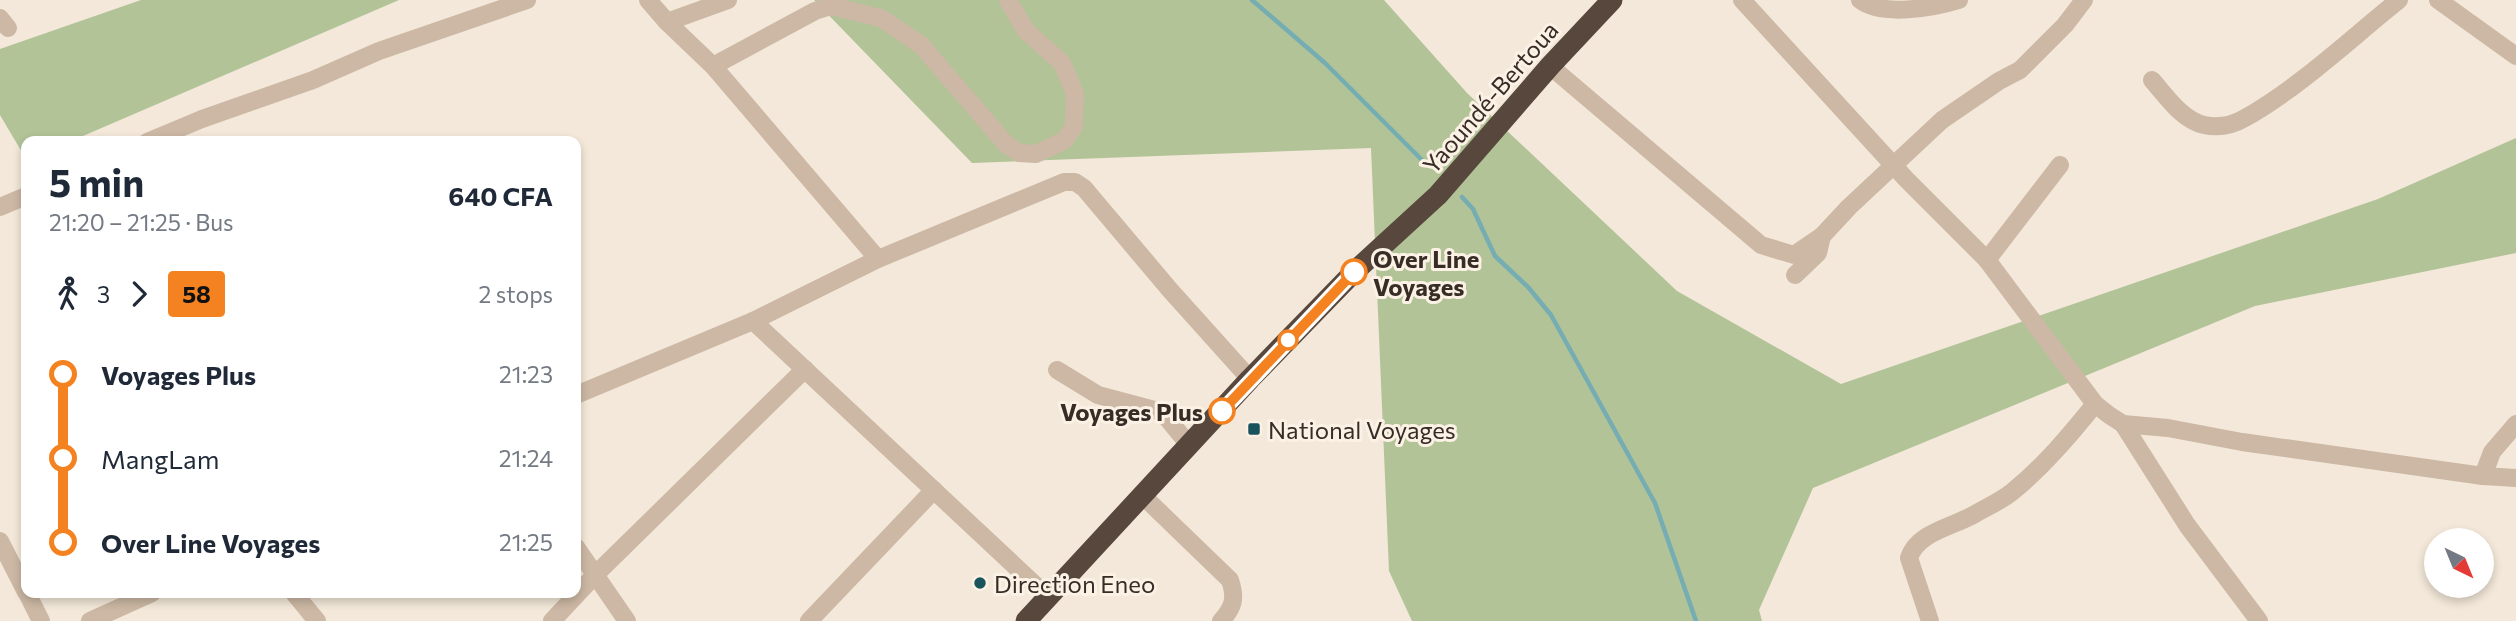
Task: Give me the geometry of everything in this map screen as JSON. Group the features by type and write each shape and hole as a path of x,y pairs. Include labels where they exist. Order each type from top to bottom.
{"highway":[{"name":"Yaoundé-Bertoua","path":"1026,621 1250,379 1354,272 1438,195 1550,66 1612,0"}],"street":[{"path":"161,136 313,80 379,51 527,0"},
{"path":"648,0 713,66 878,259"},
{"path":"667,22 728,0"},
{"path":"713,66 815,11 831,6 881,18 921,45 1006,144 1019,153 1036,155 1065,140 1074,126 1075,94 1062,63 1026,31 1008,0"},
{"path":"1742,0 1894,165 1987,260 2095,404 2123,424 2188,525 2259,621"},
{"path":"1860,0 1865,4 1882,3 1895,11 1959,0"},
{"path":"1550,66 1761,244 1794,255 1822,236 1942,120 2020,70 2066,25 2084,0"},
{"path":"2152,80 2184,116 2200,125 2218,127 2243,119 2285,91 2399,0"},
{"path":"2438,0 2516,56"},
{"path":"1987,260 2060,165"},
{"path":"581,393 754,321 878,259 1064,182 1075,182 1084,188 1250,379"},
{"path":"0,207 21,198"},
{"path":"1795,275 1818,253 1822,236"},
{"path":"754,321 1048,597"},
{"path":"581,590 805,369"},
{"path":"1056,370 1098,395 1162,412 1189,446"},
{"path":"1930,621 1909,558 1913,548 1921,540 2012,493 2066,439 2095,404"},
{"path":"2123,424 2168,428 2242,442 2516,478"},
{"path":"2483,475 2492,452 2516,424"},
{"path":"809,621 934,490"},
{"path":"1143,496 1230,580 1235,595 1230,611 1221,621"},
{"path":"0,541 21,581"},
{"path":"581,554 626,621"},
{"path":"30,598 41,621"},
{"path":"103,619 143,598"},
{"path":"298,598 317,621"},
{"path":"552,621 574,598"}],"green space":[{"path":"141,0 399,0 83,136 21,136 21,151 0,115 0,49"},
{"path":"814,0 1384,0 1467,93 1677,291 1841,384 2378,199 2516,138 2516,253 2255,306 1813,488 1759,610 1762,621 1412,621 1389,571 1371,148 972,163"}],"waterway":[{"path":"1252,0 1325,63 1426,164"},
{"path":"1462,197 1473,209 1495,256 1528,287 1551,315 1655,503 1696,621"}],"bus line":[{"name":"58","path":"1222,411 1354,272"}],"place":[{"name":"Over Line Voyages","path":"1354,272"},
{"name":"Voyages Plus","path":"1222,411"},
{"name":"National Voyages","path":"1254,429"},
{"name":"Direction Eneo","path":"980,583"}]}
